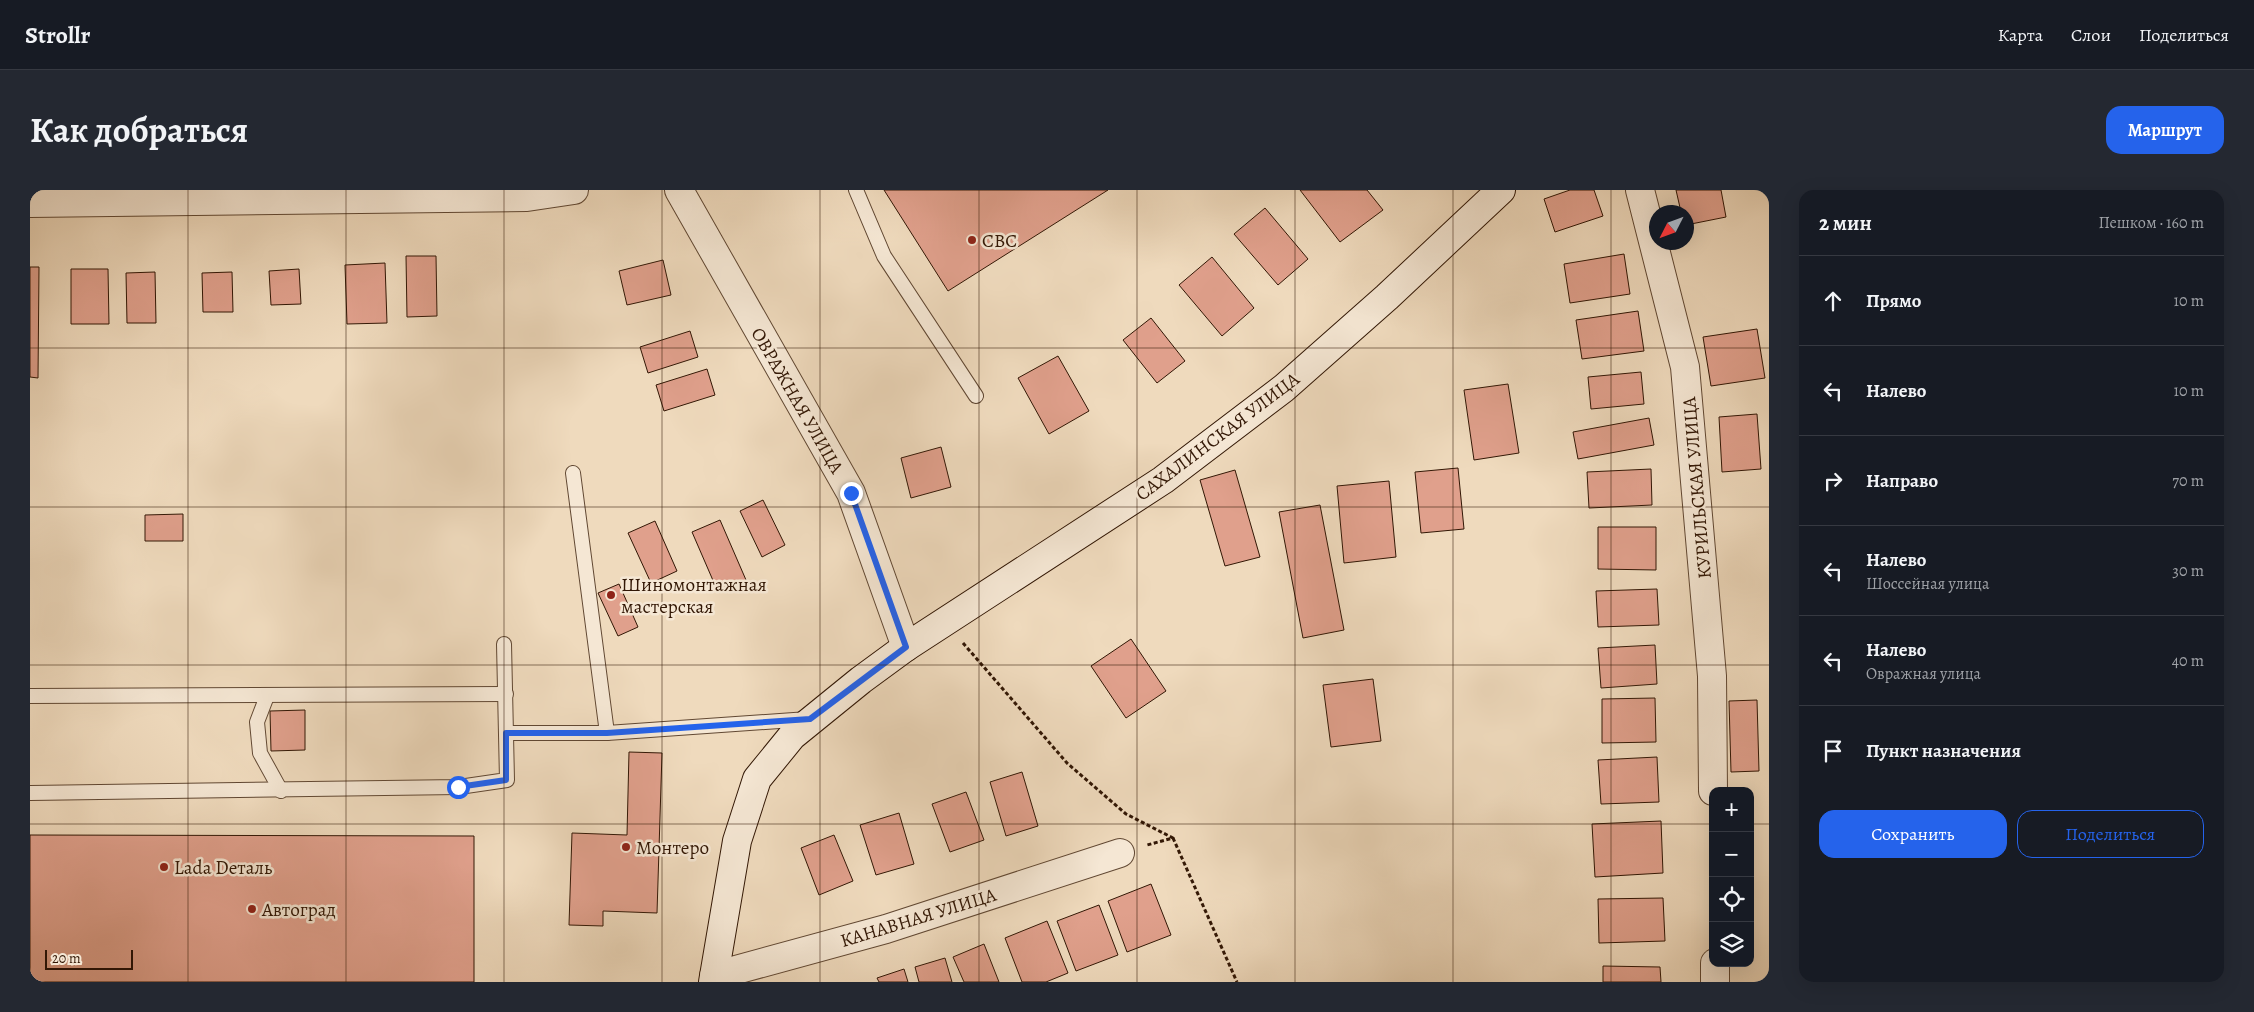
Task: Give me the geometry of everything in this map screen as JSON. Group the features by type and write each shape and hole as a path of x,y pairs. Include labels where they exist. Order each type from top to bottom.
{"street":[{"path":"30,203 527,197 574,190"},
{"name":"ОВРАЖНАЯ УЛИЦА","path":"679,190 851,493 906,647"},
{"name":"САХАЛИНСКАЯ УЛИЦА","path":"713,979 738,841 757,779 792,736 810,719 906,647 946,623 1163,480 1284,388 1387,297 1501,190"},
{"name":"КУРИЛЬСКАЯ УЛИЦА","path":"1640,190 1685,367 1712,676 1714,787"},
{"name":"КАНАВНАЯ УЛИЦА","path":"713,979 886,929 1120,853"},
{"path":"1715,967 1715,982"}],"lane":[{"path":"856,190 884,256 976,396"},
{"path":"573,473 607,733"},
{"path":"30,794 458,787 506,780 504,644"},
{"path":"30,696 506,694"},
{"path":"267,696 257,722 260,753 281,791"},
{"path":"506,733 607,733 810,719"}],"path":[{"path":"946,623 1067,763 1126,814 1173,838 1237,982"},
{"path":"1120,853 1173,838"}],"building":[{"name":"СВС","path":"884,190 1108,190 948,291"},
{"path":"1300,190 1367,190 1383,210 1340,242"},
{"path":"1570,190 1594,190 1603,216 1555,232 1544,199"},
{"path":"1676,190 1721,190 1726,217 1694,223 1694,205 1679,205"},
{"path":"1265,208 1308,259 1278,285 1234,234"},
{"path":"1624,254 1630,294 1570,303 1564,264"},
{"path":"406,256 436,256 437,316 407,317"},
{"path":"1212,257 1254,308 1222,336 1179,285"},
{"path":"663,260 671,295 627,305 619,271"},
{"path":"385,263 387,323 347,324 345,265"},
{"path":"30,267 39,267 38,378 30,377"},
{"path":"71,269 108,269 109,324 71,324"},
{"path":"299,269 301,304 271,305 269,271"},
{"path":"155,272 156,323 127,323 126,273"},
{"path":"232,272 233,312 203,312 202,273"},
{"path":"1638,311 1644,351 1582,359 1576,320"},
{"path":"1151,318 1185,361 1157,383 1123,340"},
{"path":"1757,329 1765,378 1711,386 1703,337"},
{"path":"690,331 698,357 648,373 640,347"},
{"path":"1058,356 1089,411 1049,434 1018,378"},
{"path":"707,369 715,395 664,411 656,385"},
{"path":"1641,372 1644,404 1591,409 1588,377"},
{"path":"1508,384 1519,453 1474,460 1464,390"},
{"path":"1757,414 1761,469 1722,472 1719,417"},
{"path":"1649,418 1654,445 1578,459 1573,432"},
{"path":"941,447 951,487 911,498 901,458"},
{"path":"1458,468 1464,529 1421,533 1415,472"},
{"path":"1651,469 1652,505 1589,508 1587,472"},
{"path":"1235,470 1260,557 1225,566 1200,480"},
{"path":"1389,481 1396,557 1344,563 1337,486"},
{"path":"763,500 785,545 762,557 740,511"},
{"path":"1320,505 1344,630 1303,638 1279,512"},
{"path":"183,514 183,541 145,541 145,515"},
{"path":"720,520 746,580 718,592 692,532"},
{"path":"655,521 677,571 651,583 628,533"},
{"path":"1598,527 1656,527 1656,570 1598,569"},
{"path":"619,584 638,627 618,636 598,593"},
{"path":"1657,589 1659,625 1598,627 1596,591"},
{"path":"1131,639 1166,691 1126,718 1091,666"},
{"path":"1655,645 1657,684 1601,688 1598,648"},
{"path":"1373,679 1381,741 1331,747 1323,685"},
{"path":"1655,698 1656,742 1602,743 1602,699"},
{"path":"1757,700 1759,771 1731,772 1729,701"},
{"path":"305,710 305,750 271,751 270,711"},
{"path":"629,752 662,753 657,913 603,911 603,926 569,925 572,833 627,835"},
{"path":"1657,757 1659,802 1601,804 1598,760"},
{"path":"1022,772 1038,826 1006,836 990,782"},
{"path":"966,792 984,840 950,852 932,804"},
{"path":"899,813 914,864 876,875 860,825"},
{"path":"1661,821 1663,873 1595,877 1592,824"},
{"name":"Автоград","path":"30,835 474,836 474,982 30,982"},
{"path":"834,835 853,881 819,895 801,848"},
{"path":"1151,884 1171,935 1127,952 1108,901"},
{"path":"1663,898 1665,941 1599,943 1598,899"},
{"path":"1099,905 1118,955 1076,971 1057,921"},
{"path":"1047,921 1068,973 1046,982 1022,982 1005,938"},
{"path":"984,944 999,982 964,982 953,957"},
{"path":"945,958 952,982 919,982 915,967"},
{"path":"1603,966 1660,967 1661,982 1603,982"},
{"path":"904,969 908,982 879,982 877,978"}],"place":[{"name":"СВС","path":"972,240"},
{"name":"Шиномонтажная мастерская","path":"611,595"},
{"name":"Монтеро","path":"626,847"},
{"name":"Lada Dеталь","path":"164,867"},
{"name":"Автоград","path":"252,909"}],"route":[{"path":"458,787 506,780 506,733 607,733 810,719 906,647 851,493"}]}
